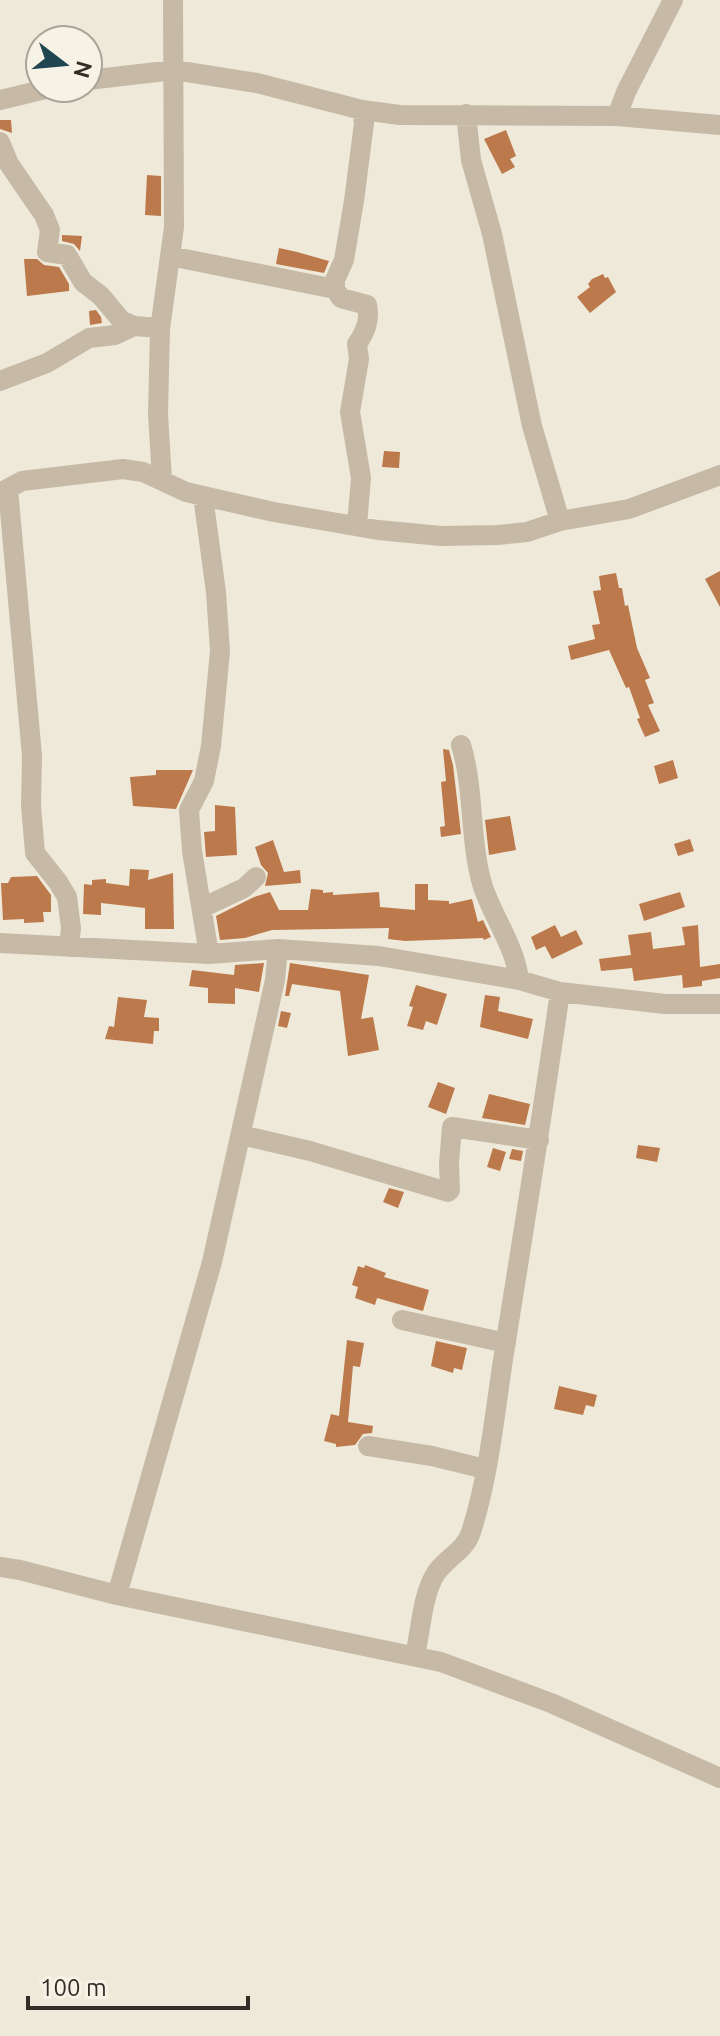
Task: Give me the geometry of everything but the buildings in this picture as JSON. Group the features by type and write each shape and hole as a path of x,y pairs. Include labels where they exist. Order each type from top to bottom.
{"street":[{"path":"162,480 158,414 160,328 174,227 173,0"},
{"path":"617,116 673,0"},
{"path":"104,78 174,70 257,83 362,110 400,115 617,116 720,125"},
{"path":"0,100 24,94"},
{"path":"357,525 361,478 350,412 359,359 357,344 369,316 367,305 341,298 335,289 335,280 344,260 354,201 364,123 362,110"},
{"path":"466,114 471,160 492,234 532,426 560,521"},
{"path":"0,142 9,164 44,215 50,230 47,252 67,255 83,282 101,296 121,320 134,326 160,328"},
{"path":"170,256 335,289"},
{"path":"0,381 47,363 89,338 115,335 134,326"},
{"path":"69,947 71,928 67,897 35,853 31,806 32,756 4,491 22,481 123,469 143,472 203,496 274,512 378,530 441,536 527,532 560,521 629,509 720,475"},
{"path":"203,496 216,592 220,651 207,769 189,810 209,954"},
{"path":"461,745 468,766 478,865 484,888 517,962 519,980"},
{"path":"202,908 244,888 256,877"},
{"path":"0,943 209,954 278,949 379,956 519,980 560,992 665,1004 720,1004"},
{"path":"117,1595 212,1262 275,980 278,949"},
{"path":"415,1655 427,1597 435,1575 463,1547 470,1534 485,1469 560,992"},
{"path":"241,1135 310,1151 448,1192 452,1127 539,1140"},
{"path":"402,1320 506,1343"},
{"path":"368,1446 485,1469"},
{"path":"0,1567 117,1595 441,1662 551,1703 720,1778"}]}
